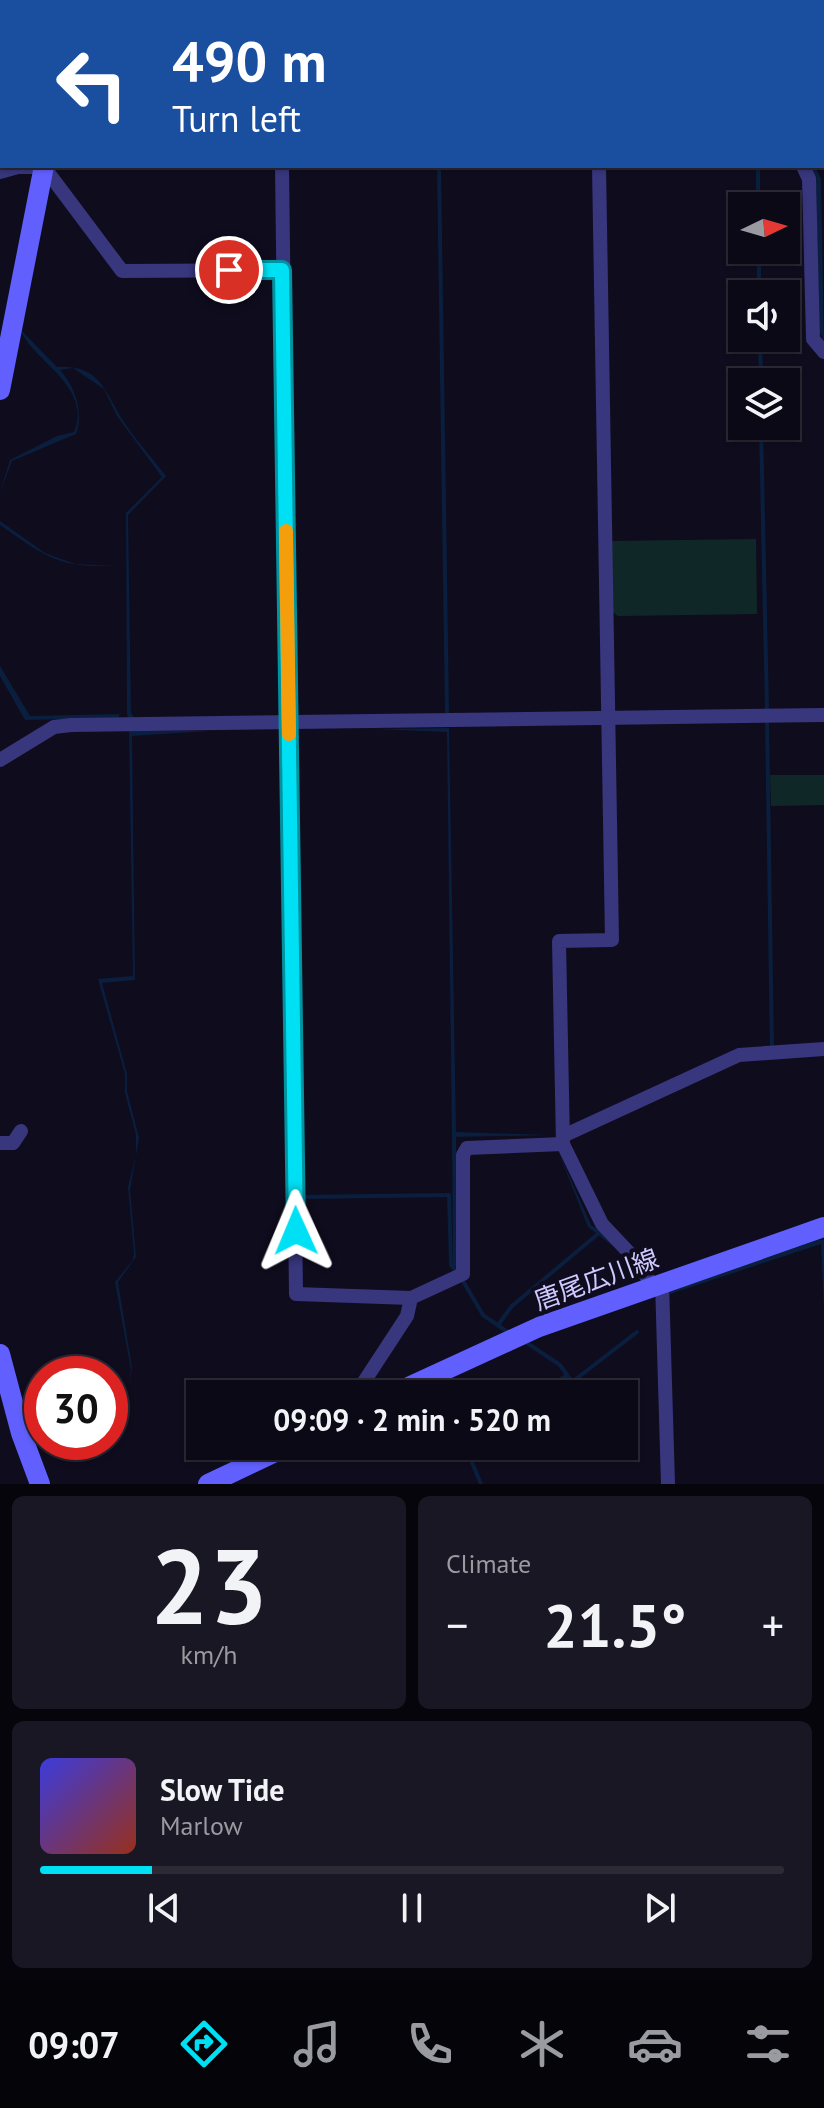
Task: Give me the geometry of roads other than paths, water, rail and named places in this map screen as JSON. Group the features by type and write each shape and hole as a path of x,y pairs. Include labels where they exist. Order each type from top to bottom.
{"main road":[{"path":"0,390 44,168"},
{"name":"唐尾広川線","path":"424,1380 539,1327 824,1227"},
{"path":"0,1354 17,1422 40,1484"},
{"path":"208,1484 259,1460"}],"street":[{"path":"45,168 122,271 282,270"},
{"path":"282,168 296,1294 411,1298 463,1274 463,1155 467,1148 563,1140 739,1055 771,1050 824,1049"},
{"path":"599,168 612,940 559,941 563,1140 602,1224 657,1284 668,1484"},
{"path":"804,168 809,179 813,339 824,352"},
{"path":"0,760 54,727 71,725 824,715"},
{"path":"0,1143 13,1143 21,1131"},
{"path":"365,1380 407,1316 411,1298"}],"water":[{"path":"811,168 816,168 821,179 824,342 819,330 816,186"},
{"path":"20,329 57,367 70,367 81,370 97,380 103,387 131,432 166,476 128,515 131,713 134,717 128,718 127,714 126,513 162,477 117,416 104,389 73,368 60,370 77,400 79,417 76,434 12,461 0,493 10,460 57,436 74,432 78,416 68,388"},
{"path":"0,521 45,553 75,564 42,553 0,525"},
{"path":"0,666 30,716 119,714 119,718 25,720 0,676"},
{"path":"449,728 456,1132 552,1135 452,1137 447,732 375,729"},
{"path":"129,731 210,731 132,736 135,980 102,983 127,1074 127,1091 139,1138 130,1190 136,1257 118,1282 132,1368 128,1392 131,1370 115,1282 133,1260 134,1253 128,1187 136,1155 136,1135 125,1093 125,1074 98,979 133,976"},
{"path":"558,1151 591,1225 613,1240 640,1277 618,1250 588,1227"},
{"path":"824,1240 824,1309 821,1244 670,1294 670,1291"}],"waterway":[{"path":"439,168 447,713"},
{"path":"758,168 758,192"},
{"path":"759,264 759,280"},
{"path":"760,352 761,368"},
{"path":"761,440 767,711"},
{"path":"767,720 772,1051"},
{"path":"454,1135 455,1265"},
{"path":"300,1197 449,1195 451,1265 455,1270"},
{"path":"498,1325 512,1306 599,1233"},
{"path":"463,1281 483,1315 509,1333"},
{"path":"524,1341 560,1365 572,1382 637,1332"},
{"path":"560,1380 567,1375"},
{"path":"471,1460 481,1484"}]}
